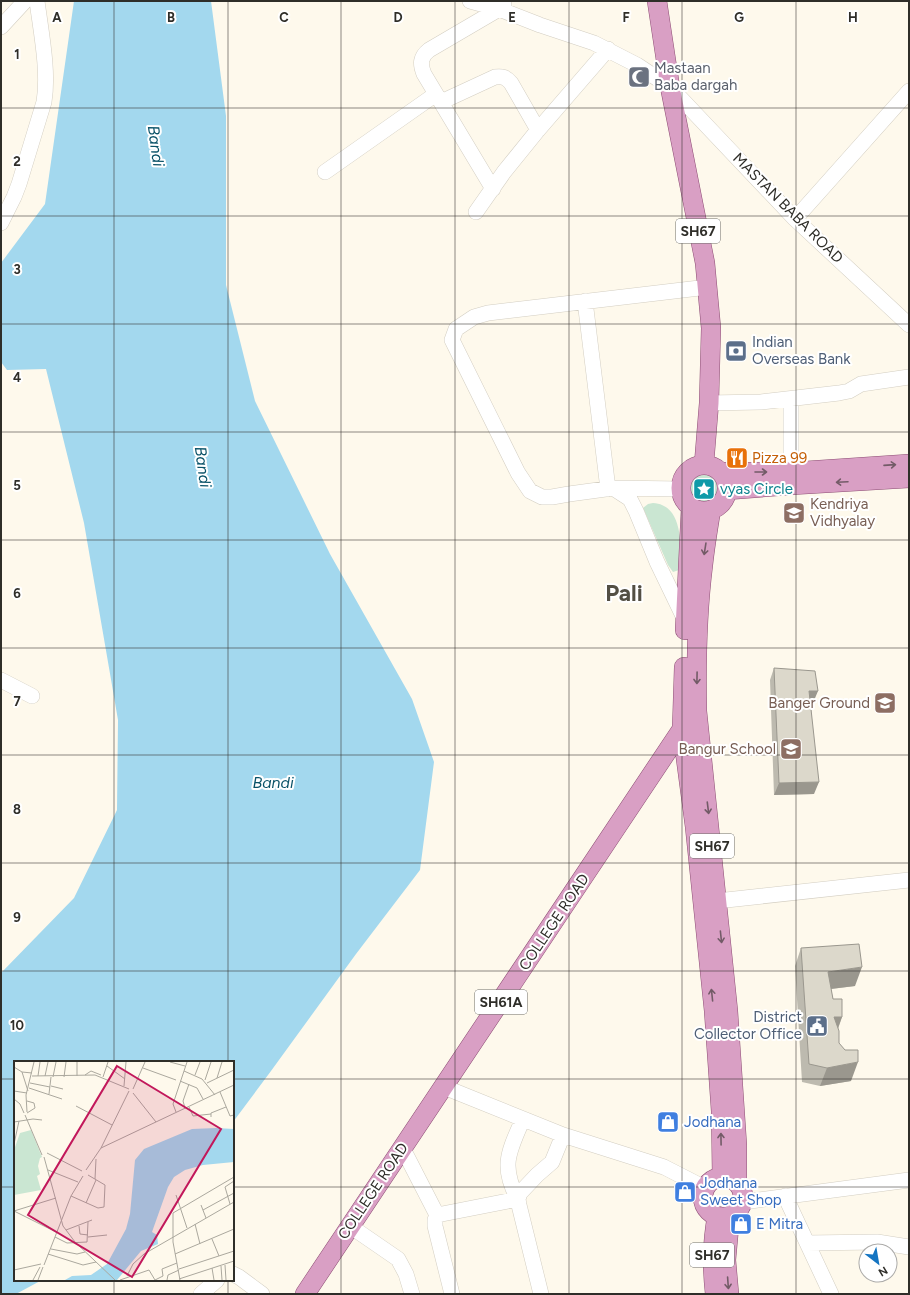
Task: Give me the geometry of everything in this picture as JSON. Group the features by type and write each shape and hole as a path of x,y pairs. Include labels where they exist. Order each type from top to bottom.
{"main road":[{"name":"SH67","path":"658,1 670,87 705,263 708,287 711,328 710,403 704,464"},
{"path":"704,464 711,465 722,472 725,477 727,490 726,496 722,502 711,510 697,510 691,507 685,502 680,489 683,476 687,471 692,467 704,464"},
{"path":"727,490 791,478 909,464"},
{"path":"722,472 791,478 909,478"},
{"name":"SH67","path":"691,507 682,729 695,827 714,1011 721,1110 729,1180 741,1188 743,1202"},
{"name":"SH67","path":"711,510 703,565 698,627 696,682 697,711 728,1011 734,1087 737,1145 729,1180"},
{"name":"COLLEGE ROAD","path":"312,1292 350,1226 402,1147 444,1087 682,729 697,711"},
{"path":"729,1180 715,1179 710,1183 703,1195 706,1208 711,1213 724,1216 736,1213 743,1202"},
{"name":"SH67","path":"715,1294 712,1256 713,1236 724,1216"},
{"name":"SH67","path":"724,1216 729,1294"}],"street":[{"path":"1,27 25,1"},
{"path":"1,223 19,184 46,91 46,77 37,1"},
{"name":"MASTAN BABA ROAD","path":"470,1 504,5 540,25 608,49 637,65 670,87 795,219 909,325"},
{"path":"493,189 424,74 421,63 425,54 504,5"},
{"path":"476,212 504,172 538,130 608,49"},
{"path":"325,172 438,98 495,77 503,77 511,83 538,130"},
{"path":"795,219 909,91"},
{"path":"680,489 611,488 547,497 542,497 530,491 518,473 452,340 456,329 474,317 488,313 708,287"},
{"path":"585,301 611,488 630,500 657,562 686,621"},
{"path":"710,403 761,402 840,393 861,384 909,377"},
{"path":"791,398 791,478"},
{"path":"1,680 32,696"},
{"path":"717,900 909,880"},
{"path":"444,1087 563,1135 664,1167 706,1188"},
{"path":"523,1119 508,1157 507,1167 511,1186 518,1199 541,1294"},
{"path":"518,1199 520,1193 528,1184 552,1162 563,1135"},
{"path":"402,1147 438,1215"},
{"path":"743,1202 909,1180"},
{"path":"785,1196 831,1294"},
{"path":"452,1294 434,1226 438,1215 518,1199"},
{"path":"350,1226 398,1259 406,1274 412,1294"},
{"path":"807,1243 877,1242 909,1247"},
{"path":"234,1275 262,1294"},
{"path":"201,1294 216,1281"}],"green space":[{"path":"704,475 714,479 718,489 714,499 704,503 694,499 690,489 694,479"},
{"path":"653,503 663,505 670,511 675,519 680,539 682,569 673,572 668,565 643,508 648,504"}],"water":[{"name":"Bandi","path":"74,1 211,1 226,116 226,285 255,401 330,554 412,699 434,762 420,870 356,954 234,1121 234,1061 14,1061 14,1281 40,1281 16,1294 1,1294 1,973 74,898 117,810 118,720 84,523 46,369 7,370 1,362 1,263 45,204"}],"building":[{"name":"Bangur School","path":"774,668 815,671 818,691 809,691 819,782 779,783"},
{"path":"859,944 862,967 828,972 833,999 842,999 842,1017 834,1017 839,1031 839,1043 845,1050 858,1050 858,1062 827,1068 809,1064 801,948"}],"place":[{"name":"Mastaan Baba dargah","path":"639,77"},
{"name":"Indian Overseas Bank","path":"736,351"},
{"name":"Pizza 99","path":"737,458"},
{"name":"vyas Circle","path":"704,489"},
{"name":"Kendriya Vidhyalay","path":"794,513"},
{"name":"Banger Ground","path":"885,703"},
{"name":"Bangur School","path":"791,749"},
{"name":"District Collector Office","path":"817,1026"},
{"name":"Jodhana","path":"668,1122"},
{"name":"Jodhana Sweet Shop","path":"685,1192"},
{"name":"E Mitra","path":"741,1224"}],"district":[{"name":"Pali","path":"624,593"}]}
